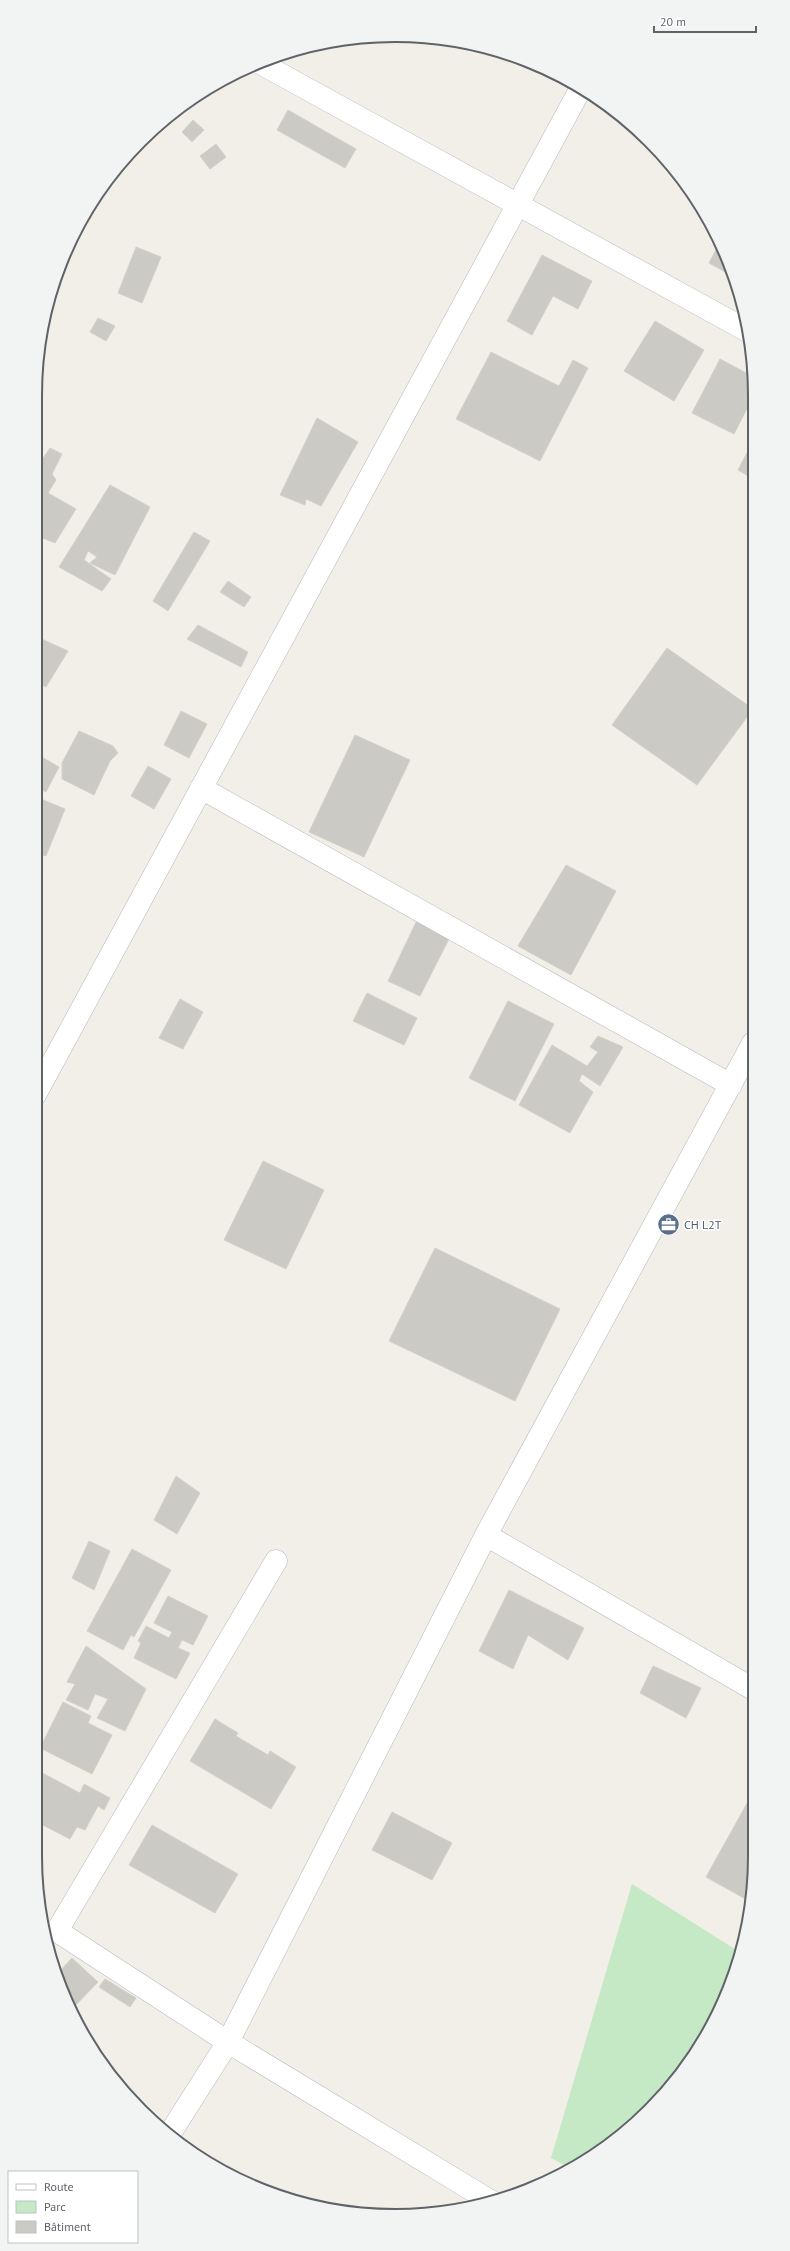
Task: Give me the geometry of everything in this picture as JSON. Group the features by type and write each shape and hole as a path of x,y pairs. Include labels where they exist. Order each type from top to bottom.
{"street":[{"path":"267,67 741,327"},
{"path":"42,1082 578,93"},
{"path":"201,788 731,1085"},
{"path":"172,2130 228,2042 486,1535 748,1053"},
{"path":"486,1535 748,1686"},
{"path":"276,1561 57,1931 228,2042 484,2197"}],"green space":[{"path":"632,1884 735,1949 721,1991 701,2032 675,2071 645,2106 610,2136 572,2162 565,2166 551,2158"}],"building":[{"path":"288,110 356,149 345,168 277,130"},
{"path":"193,120 204,130 192,142 182,132"},
{"path":"216,144 226,157 210,169 200,156"},
{"path":"136,247 161,257 142,303 118,293"},
{"path":"716,249 725,272 709,263"},
{"path":"542,255 592,281 578,309 553,296 532,335 507,321"},
{"path":"98,318 115,326 106,341 90,332"},
{"path":"655,321 704,350 674,401 624,371"},
{"path":"491,352 559,386 573,360 588,368 540,461 456,419"},
{"path":"720,359 747,373 748,407 734,434 692,413"},
{"path":"317,418 358,442 321,506 306,499 305,505 280,495"},
{"path":"50,448 62,454 52,474 56,480 48,493 76,509 55,543 42,538 42,460"},
{"path":"748,451 748,476 738,470"},
{"path":"110,485 150,507 115,575 90,563 97,557 88,551 84,560 111,579 102,591 59,567"},
{"path":"194,532 210,541 168,611 153,601"},
{"path":"228,581 251,597 244,607 220,592"},
{"path":"198,625 248,652 241,667 187,639"},
{"path":"42,639 68,651 46,687 42,685"},
{"path":"667,648 748,705 748,716 697,785 612,725"},
{"path":"181,711 207,724 189,758 164,745"},
{"path":"79,731 113,746 118,753 110,761 94,795 62,779 62,763"},
{"path":"355,735 410,760 364,857 309,832"},
{"path":"42,757 59,767 46,792 42,790"},
{"path":"148,766 171,779 154,809 131,796"},
{"path":"42,799 65,809 46,856 42,855"},
{"path":"566,865 616,891 571,975 518,946"},
{"path":"418,918 452,933 420,996 388,981"},
{"path":"367,993 417,1018 404,1045 353,1021"},
{"path":"180,999 203,1012 183,1049 159,1038"},
{"path":"508,1001 554,1024 515,1101 469,1078"},
{"path":"598,1036 623,1047 600,1086 582,1074 579,1081 593,1092 570,1133 519,1105 552,1045 587,1066 598,1052 590,1047"},
{"path":"263,1161 324,1190 286,1269 224,1240"},
{"path":"435,1248 560,1309 515,1401 389,1341"},
{"path":"176,1476 200,1493 177,1534 154,1520"},
{"path":"89,1541 110,1551 94,1590 72,1578"},
{"path":"132,1549 171,1570 134,1637 131,1635 123,1650 87,1631"},
{"path":"509,1590 584,1628 568,1660 528,1635 513,1669 479,1651"},
{"path":"168,1596 208,1616 193,1645 182,1640 178,1648 190,1653 176,1679 134,1658 141,1643 138,1641 146,1626 169,1638 172,1632 154,1623"},
{"path":"86,1646 146,1689 125,1731 97,1718 108,1699 95,1694 88,1710 66,1700 75,1684 67,1682"},
{"path":"653,1666 701,1688 686,1718 640,1693"},
{"path":"63,1702 91,1716 88,1723 112,1735 92,1774 42,1749 42,1744"},
{"path":"215,1719 238,1733 236,1736 268,1755 270,1751 296,1767 271,1809 190,1761"},
{"path":"42,1773 80,1793 84,1784 110,1798 104,1810 98,1806 85,1830 77,1827 70,1839 42,1825"},
{"path":"748,1802 748,1856 745,1899 706,1877"},
{"path":"392,1812 452,1843 432,1880 372,1850"},
{"path":"152,1825 238,1874 215,1913 129,1865"},
{"path":"72,1958 98,1982 75,2006 61,1970"},
{"path":"105,1979 136,1998 130,2007 99,1987"}],"place":[{"name":"CH L2T","path":"668,1224"}]}
